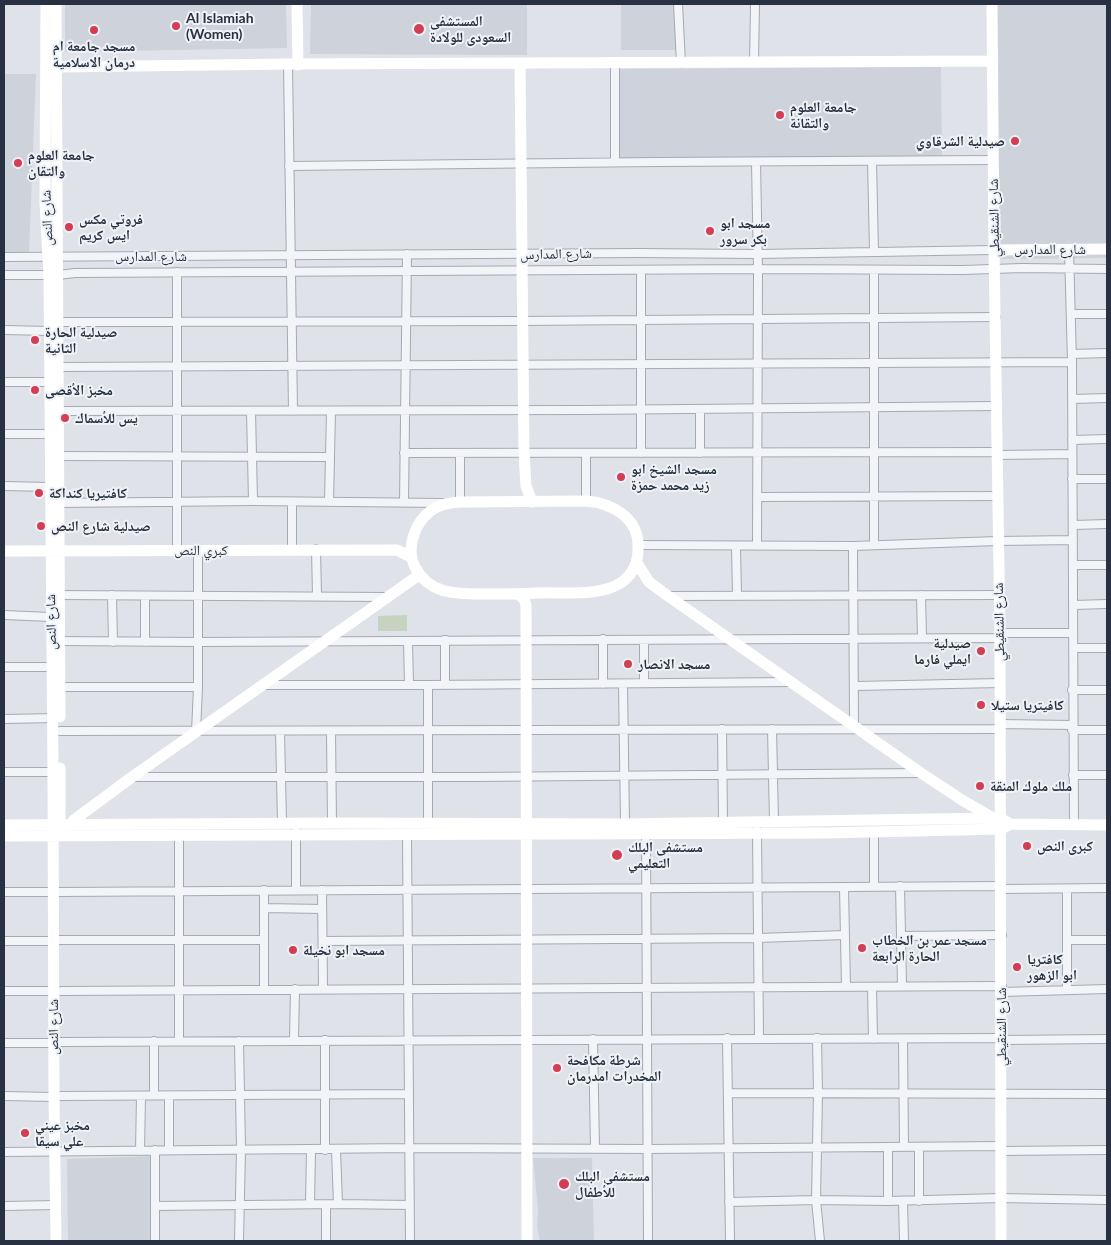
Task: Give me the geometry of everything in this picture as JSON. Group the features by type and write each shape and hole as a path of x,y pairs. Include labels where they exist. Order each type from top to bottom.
{"street":[{"name":"شارع النص","path":"46,4 45,204 53,257"},
{"name":"شارع النص","path":"56,4 53,257 58,322 59,503 52,617 52,667 56,718 60,731 60,830 57,892 57,1096 62,1241"},
{"path":"293,411 289,166 297,4"},
{"path":"678,4 681,63"},
{"path":"754,62 755,4"},
{"name":"شارع الشنقيطي","path":"992,4 1002,823 1001,1241"},
{"path":"56,67 992,61"},
{"path":"520,63 524,454 526,486 532,502"},
{"path":"615,63 615,162"},
{"path":"289,166 993,160"},
{"path":"872,161 874,251"},
{"path":"756,162 758,254 757,546"},
{"path":"1070,249 1074,825"},
{"name":"شارع المدارس","path":"4,257 758,254 1107,249"},
{"path":"404,502 407,254"},
{"name":"شارع المدارس","path":"4,275 291,271 1107,269"},
{"path":"640,270 641,453"},
{"path":"874,270 874,545"},
{"path":"177,272 177,550"},
{"name":"شارع النص","path":"54,275 50,331 50,487 59,595 60,687 53,772 60,830"},
{"path":"1071,314 1107,314"},
{"path":"58,322 996,317"},
{"path":"4,330 50,331"},
{"path":"58,367 996,363 1072,358 1107,353"},
{"path":"4,382 50,382"},
{"path":"1072,399 1107,398"},
{"path":"58,411 997,406"},
{"path":"700,408 700,453"},
{"path":"329,502 331,410"},
{"path":"252,411 253,501"},
{"path":"4,434 50,434"},
{"path":"1072,440 1107,440"},
{"path":"404,453 1072,454"},
{"path":"586,453 586,501"},
{"path":"456,503 460,454"},
{"path":"58,456 330,457"},
{"path":"1072,479 1107,479"},
{"path":"4,486 50,487"},
{"path":"518,502 526,486"},
{"path":"758,498 998,496"},
{"path":"59,503 253,501 456,503 586,501 605,504 622,513 634,528 638,545 636,563 628,577 611,588 596,591 518,594 447,593 429,584 419,575 411,557 397,550"},
{"path":"292,502 292,549"},
{"path":"411,557 412,541 420,522 428,512 437,506 456,503"},
{"path":"1073,525 1107,524"},
{"path":"638,545 853,546 1073,540"},
{"path":"397,550 412,541"},
{"path":"736,546 737,595"},
{"path":"853,546 857,726"},
{"path":"316,549 317,596"},
{"path":"197,732 198,550"},
{"name":"كبري النص","path":"4,551 397,550"},
{"path":"636,563 649,582 668,596 857,726 921,773 1002,823"},
{"path":"1073,565 1107,565"},
{"path":"60,830 132,777 419,575"},
{"path":"622,582 638,580 649,582"},
{"path":"526,612 537,593"},
{"path":"518,594 524,599 526,612 527,1241"},
{"path":"59,595 388,597"},
{"path":"112,595 113,642"},
{"path":"921,595 922,638"},
{"path":"668,596 999,595"},
{"path":"144,596 145,642"},
{"path":"1073,605 1107,604"},
{"path":"4,615 52,617"},
{"path":"59,641 325,642 922,638 1072,633"},
{"path":"445,640 445,685"},
{"path":"603,640 603,684"},
{"path":"644,640 644,683"},
{"path":"408,641 409,685"},
{"path":"1073,648 1107,648"},
{"path":"4,667 52,667"},
{"path":"265,685 792,682"},
{"path":"855,686 1000,683"},
{"path":"623,684 625,824"},
{"path":"428,685 428,823"},
{"path":"60,687 198,687"},
{"path":"1072,690 1107,690"},
{"path":"4,719 56,718"},
{"path":"60,731 722,730 857,726 1107,730"},
{"path":"772,729 774,822"},
{"path":"722,730 723,822"},
{"path":"280,731 282,823"},
{"path":"331,731 332,823"},
{"path":"4,772 53,772"},
{"path":"132,777 921,773"},
{"path":"1073,775 1107,775"},
{"path":"4,825 60,830 179,835 296,829 407,834 625,824 723,822 757,828 774,822 1107,825"},
{"path":"4,836 60,830 282,823 296,829 332,823 428,823 646,833 757,828 874,832 1002,823"},
{"path":"757,828 759,1038"},
{"path":"296,829 296,890"},
{"path":"874,832 874,886"},
{"path":"646,833 648,1241"},
{"path":"407,834 410,1241"},
{"path":"179,835 179,1041"},
{"path":"4,892 527,888 844,888 874,886 1107,888"},
{"path":"900,886 902,986"},
{"path":"844,888 846,987"},
{"path":"1067,990 1068,889"},
{"path":"264,890 264,990"},
{"path":"322,890 323,989"},
{"path":"264,908 322,909"},
{"path":"323,940 758,938 845,935"},
{"path":"901,936 1002,935"},
{"path":"4,941 264,940"},
{"path":"1067,940 1107,940"},
{"path":"4,991 902,986 1067,990 1107,989"},
{"path":"872,987 873,1039"},
{"path":"294,1040 295,990"},
{"path":"727,1038 730,1241"},
{"path":"4,1044 154,1041 727,1038 1107,1040"},
{"path":"817,1038 816,1200 820,1241"},
{"path":"593,1039 595,1148"},
{"path":"903,1039 904,1146"},
{"path":"325,1040 325,1150"},
{"path":"154,1041 154,1095"},
{"path":"239,1041 241,1149 239,1241"},
{"path":"728,1093 1107,1094"},
{"path":"4,1096 410,1094"},
{"path":"140,1151 141,1096"},
{"path":"169,1096 169,1150"},
{"path":"4,1152 904,1146 1107,1150"},
{"path":"888,1147 888,1201"},
{"path":"918,1201 919,1147"},
{"path":"155,1150 155,1241"},
{"path":"310,1204 311,1150"},
{"path":"336,1150 338,1204"},
{"name":"شارع النص","path":"56,1241 58,1151"},
{"path":"729,1202 816,1200 918,1201 1002,1198 1107,1200"},
{"path":"903,1201 904,1241"},
{"path":"326,1205 326,1241"},
{"path":"156,1206 410,1205"},
{"path":"4,1206 56,1206"}],"shaded area":[{"name":"Al Islamiah (Women)","path":"65,4 286,4 287,48 65,52"},
{"name":"المستشفى السعودى للولادة","path":"311,4 527,4 527,55 310,54"},
{"path":"621,4 678,4 678,50 621,50"},
{"path":"989,4 1107,4 1107,258 995,259"},
{"name":"جامعة العلوم والتقانة","path":"941,67 942,161 618,162 618,69"},
{"name":"جامعة العلوم والتقان","path":"4,74 36,74 29,252 4,252"},
{"path":"153,1156 152,1241 68,1241 67,1159"},
{"name":"مستشفى البلك للأطفال","path":"533,1158 592,1158 594,1241 540,1241 537,1227 538,1210"}],"green space":[{"path":"407,615 407,631 378,631 378,616"}],"place":[{"name":"Al Islamiah (Women)","path":"176,26"},
{"name":"المستشفى السعودى للولادة","path":"419,29"},
{"name":"مسجد جامعة ام درمان الاسلامية","path":"94,30"},
{"name":"جامعة العلوم والتقانة","path":"780,115"},
{"name":"صيدلية الشرقاوي","path":"1015,141"},
{"name":"جامعة العلوم والتقان","path":"18,163"},
{"name":"فروتي مكس ايس كريم","path":"69,227"},
{"name":"مسجد ابو بكر سرور","path":"710,231"},
{"name":"صيدلية الحارة الثانية","path":"35,340"},
{"name":"مخبز الأقصى","path":"35,390"},
{"name":"يس للأسماك","path":"65,418"},
{"name":"مسجد الشيخ ابو زيد محمد حمزة","path":"621,477"},
{"name":"كافتيريا كنداكة","path":"39,493"},
{"name":"صيدلية شارع النص","path":"41,526"},
{"name":"صيدلية ايملي فارما","path":"981,651"},
{"name":"مسجد الانصار","path":"628,664"},
{"name":"كافيتريا ستيلا","path":"981,705"},
{"name":"ملك ملوك المنقة","path":"980,786"},
{"name":"كبرى النص","path":"1027,846"},
{"name":"مستشفى البلك التعليمي","path":"617,855"},
{"name":"مسجد عمر بن الخطاب الحارة الرابعة","path":"862,948"},
{"name":"مسجد ابو نخيلة","path":"293,950"},
{"name":"كافتريا ابو الزهور","path":"1017,967"},
{"name":"شرطة مكافحة المخدرات امدرمان","path":"557,1068"},
{"name":"مخبز عيني علي سيقا","path":"25,1133"},
{"name":"مستشفى البلك للأطفال","path":"564,1184"}]}
